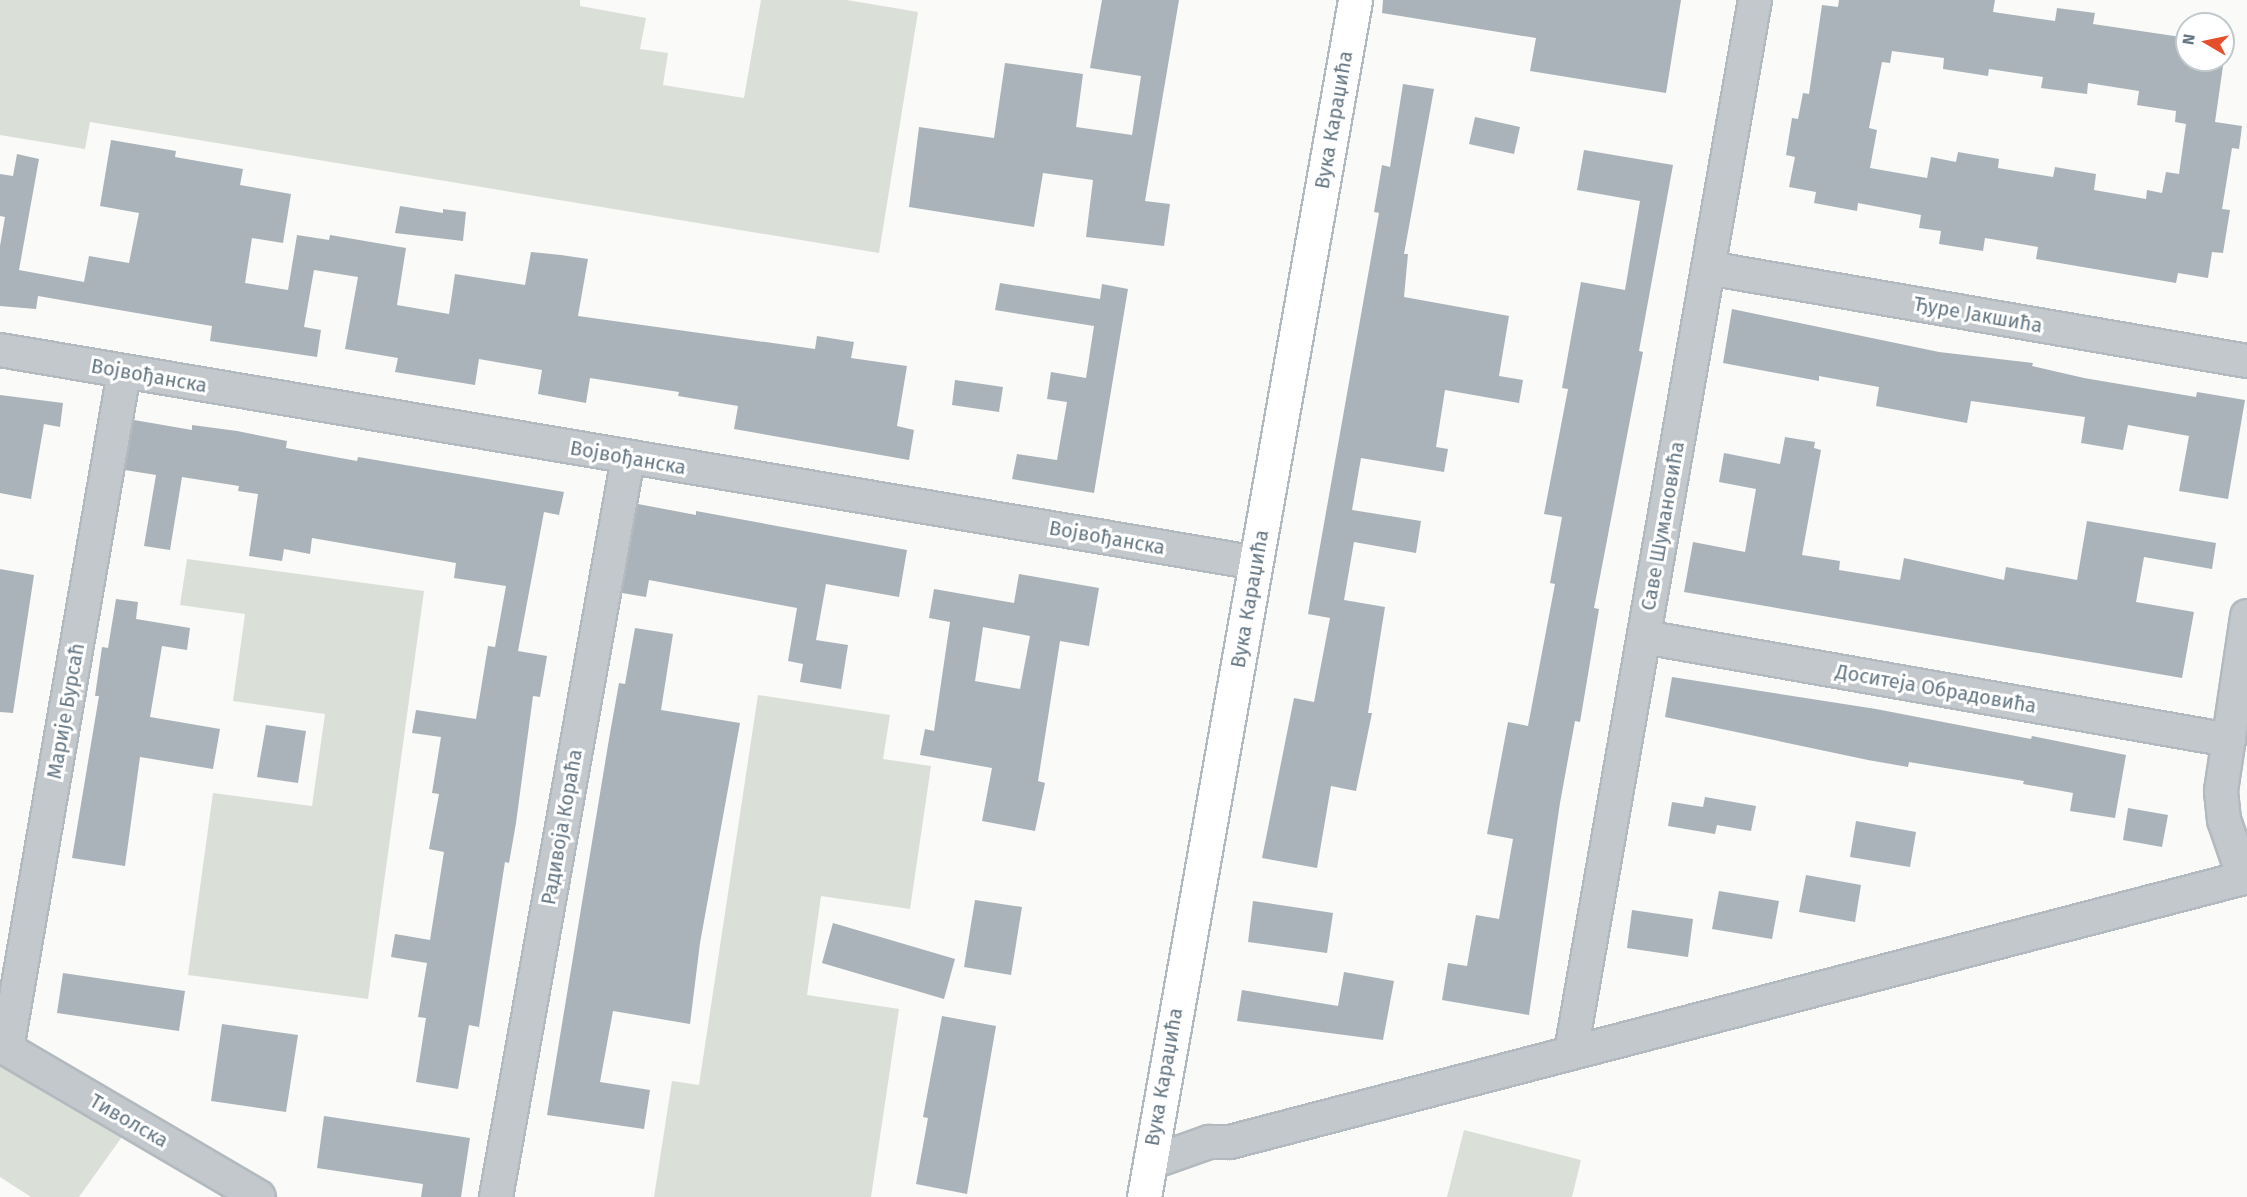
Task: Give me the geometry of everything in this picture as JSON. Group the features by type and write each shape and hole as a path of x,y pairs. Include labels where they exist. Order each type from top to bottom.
{"main road":[{"name":"Вука Караџића","path":"1144,1197 1355,0"}],"street":[{"name":"Саве Шумановића","path":"1571,1052 1755,0"},
{"name":"Ђуре Јакшића","path":"1708,268 2247,361"},
{"name":"Војвођанска","path":"0,350 1256,563"},
{"name":"Марије Бурсаћ","path":"4,1047 124,372"},
{"name":"Радивоја Кораћа","path":"496,1197 628,458"},
{"path":"1149,1163 1209,1142 1240,1139 2245,877 2224,820 2221,791 2247,616"},
{"name":"Доситеја Обрадовића","path":"1644,637 2229,740"},
{"name":"Тиволска","path":"4,1047 259,1197"}],"shaded area":[{"path":"0,0 580,0 580,6 646,18 640,49 668,53 663,85 744,98 761,0 847,0 918,12 879,253 90,122 85,149 0,135"},
{"path":"187,559 424,591 368,999 188,975 213,793 312,806 325,714 233,701 245,614 180,605"},
{"path":"758,695 890,715 883,759 931,766 910,909 821,896 807,995 899,1009 871,1197 654,1197 672,1081 699,1085"},
{"path":"0,1060 124,1134 79,1197 31,1197 0,1177"},
{"path":"1464,1130 1581,1160 1572,1197 1447,1197"}],"building":[{"path":"1102,0 1179,0 1145,201 1170,204 1164,246 1086,237 1093,180 1043,173 1034,227 909,207 919,127 994,138 1005,63 1083,74 1076,127 1132,135 1141,76 1090,68"},
{"path":"1383,0 1681,0 1666,93 1530,71 1536,38 1382,13"},
{"path":"1839,0 1995,0 1993,12 2055,21 2057,8 2095,13 2093,24 2175,36 2175,72 2222,72 2215,122 2242,126 2239,149 2232,148 2222,209 2230,210 2223,253 2212,252 2208,278 2178,273 2176,283 2036,259 2038,247 1985,238 1983,251 1939,244 1941,231 1919,228 1921,215 1858,203 1857,211 1814,203 1816,192 1789,187 1795,157 1786,155 1792,118 1798,119 1803,93 1809,94 1822,5 1838,7","holes":["1892,51 1944,58 1943,69 1988,76 1989,69 2043,77 2041,88 2087,94 2088,83 2139,91 2137,105 2176,111 2175,122 2186,124 2179,174 2166,172 2162,193 2147,190 2146,199 2094,190 2096,174 2055,167 2053,177 1998,168 1999,159 1958,152 1956,162 1931,157 1927,178 1870,168 1877,130 1869,128 1882,62 1890,63"]},
{"path":"1403,84 1434,89 1404,254 1408,254 1404,297 1509,316 1499,376 1523,380 1519,403 1445,390 1436,447 1448,449 1444,472 1361,458 1352,510 1421,521 1416,553 1354,542 1344,600 1385,607 1368,713 1372,713 1356,791 1331,786 1317,868 1262,858 1294,698 1314,702 1330,618 1308,614 1379,213 1374,212 1382,165 1390,167"},
{"path":"1475,117 1520,127 1514,154 1469,144"},
{"path":"111,140 176,151 175,157 243,169 240,185 291,194 283,243 252,238 245,283 288,290 297,235 329,240 330,235 406,248 397,305 449,314 455,274 525,285 531,252 588,259 578,316 815,349 817,336 854,342 851,358 907,366 897,426 914,430 909,460 734,429 738,406 678,396 679,392 590,378 586,403 538,394 542,370 479,359 475,385 395,372 398,358 345,349 358,277 314,270 304,327 321,330 317,357 210,341 212,326 38,296 36,309 0,306 0,246 5,217 0,216 0,174 13,176 17,154 39,159 19,270 84,282 89,256 129,263 139,213 100,206"},
{"path":"1584,150 1673,165 1639,351 1643,352 1594,608 1599,609 1580,722 1575,721 1560,803 1529,1015 1442,1000 1448,963 1467,966 1476,915 1499,919 1513,839 1487,834 1508,722 1528,726 1555,584 1550,583 1562,517 1544,514 1568,389 1562,388 1581,282 1625,290 1640,201 1577,190"},
{"path":"400,206 443,213 443,209 466,212 463,241 395,233"},
{"path":"1000,283 1100,299 1102,284 1128,289 1094,493 1012,479 1017,454 1057,460 1067,402 1047,399 1051,372 1086,378 1094,326 995,310"},
{"path":"1732,309 1939,352 2033,363 2032,366 2084,378 2196,397 2197,392 2245,400 2228,499 2179,491 2189,436 2128,425 2123,450 2081,443 2085,417 1971,401 1967,423 1876,406 1879,387 1819,376 1819,381 1723,363"},
{"path":"955,380 1003,387 999,412 952,405"},
{"path":"0,395 63,403 60,427 44,424 31,499 0,493"},
{"path":"134,420 192,430 192,425 237,431 287,441 286,448 357,461 358,457 564,492 559,515 544,512 518,651 547,656 540,697 533,696 516,823 509,863 505,862 479,1027 469,1025 458,1089 416,1082 426,1018 418,1017 427,963 391,957 395,934 430,940 444,852 429,849 439,794 432,793 441,737 412,733 416,710 476,719 488,646 495,647 506,586 454,578 456,563 312,538 310,554 284,549 282,561 249,556 258,494 238,491 239,486 182,477 170,550 144,546 156,475 125,470"},
{"path":"1785,437 1815,442 1814,448 1821,450 1802,555 1840,561 1839,570 1900,580 1904,558 2004,580 2006,567 2077,580 2087,521 2216,543 2212,569 2144,557 2136,602 2194,612 2182,678 1684,592 1693,542 1745,552 1756,489 1719,482 1724,453 1780,464"},
{"path":"638,504 696,515 696,511 907,550 899,597 826,584 816,640 848,645 841,689 800,682 803,664 788,661 797,608 649,580 646,597 622,593"},
{"path":"0,569 34,575 13,713 0,712"},
{"path":"1019,574 1099,588 1089,646 1060,641 1038,781 1045,783 1035,831 982,821 992,768 920,755 925,729 934,731 950,622 929,618 934,589 1014,603","holes":["983,627 1030,636 1020,689 975,681"]},
{"path":"116,599 138,602 136,619 190,628 187,650 162,646 150,717 220,729 213,769 140,757 125,866 72,858 99,696 95,696 102,647 108,648"},
{"path":"635,628 673,634 661,710 740,723 700,943 690,1024 613,1011 600,1082 650,1090 644,1129 547,1115 619,683 625,684"},
{"path":"1672,677 1876,709 2126,755 2115,818 2070,811 2073,793 2023,784 2024,781 1909,762 1908,767 1868,760 1665,717"},
{"path":"266,725 306,731 298,783 257,777"},
{"path":"1705,797 1756,806 1751,831 1717,825 1715,834 1668,826 1672,802 1703,807"},
{"path":"2128,808 2168,815 2162,847 2123,840"},
{"path":"1856,821 1916,832 1910,867 1850,857"},
{"path":"1806,875 1861,885 1855,922 1799,912"},
{"path":"1719,891 1779,901 1772,939 1712,929"},
{"path":"975,900 1022,907 1011,975 964,967"},
{"path":"1253,901 1333,913 1327,953 1248,942"},
{"path":"1632,910 1693,919 1688,957 1627,948"},
{"path":"833,923 955,959 944,999 822,963"},
{"path":"1344,972 1394,981 1383,1040 1237,1021 1242,990 1338,1006"},
{"path":"63,973 185,991 179,1031 57,1013"},
{"path":"942,1016 996,1026 967,1194 916,1184 928,1118 923,1117"},
{"path":"222,1024 298,1035 286,1112 211,1101"},
{"path":"324,1116 470,1138 461,1197 421,1197 423,1184 317,1168"}]}
